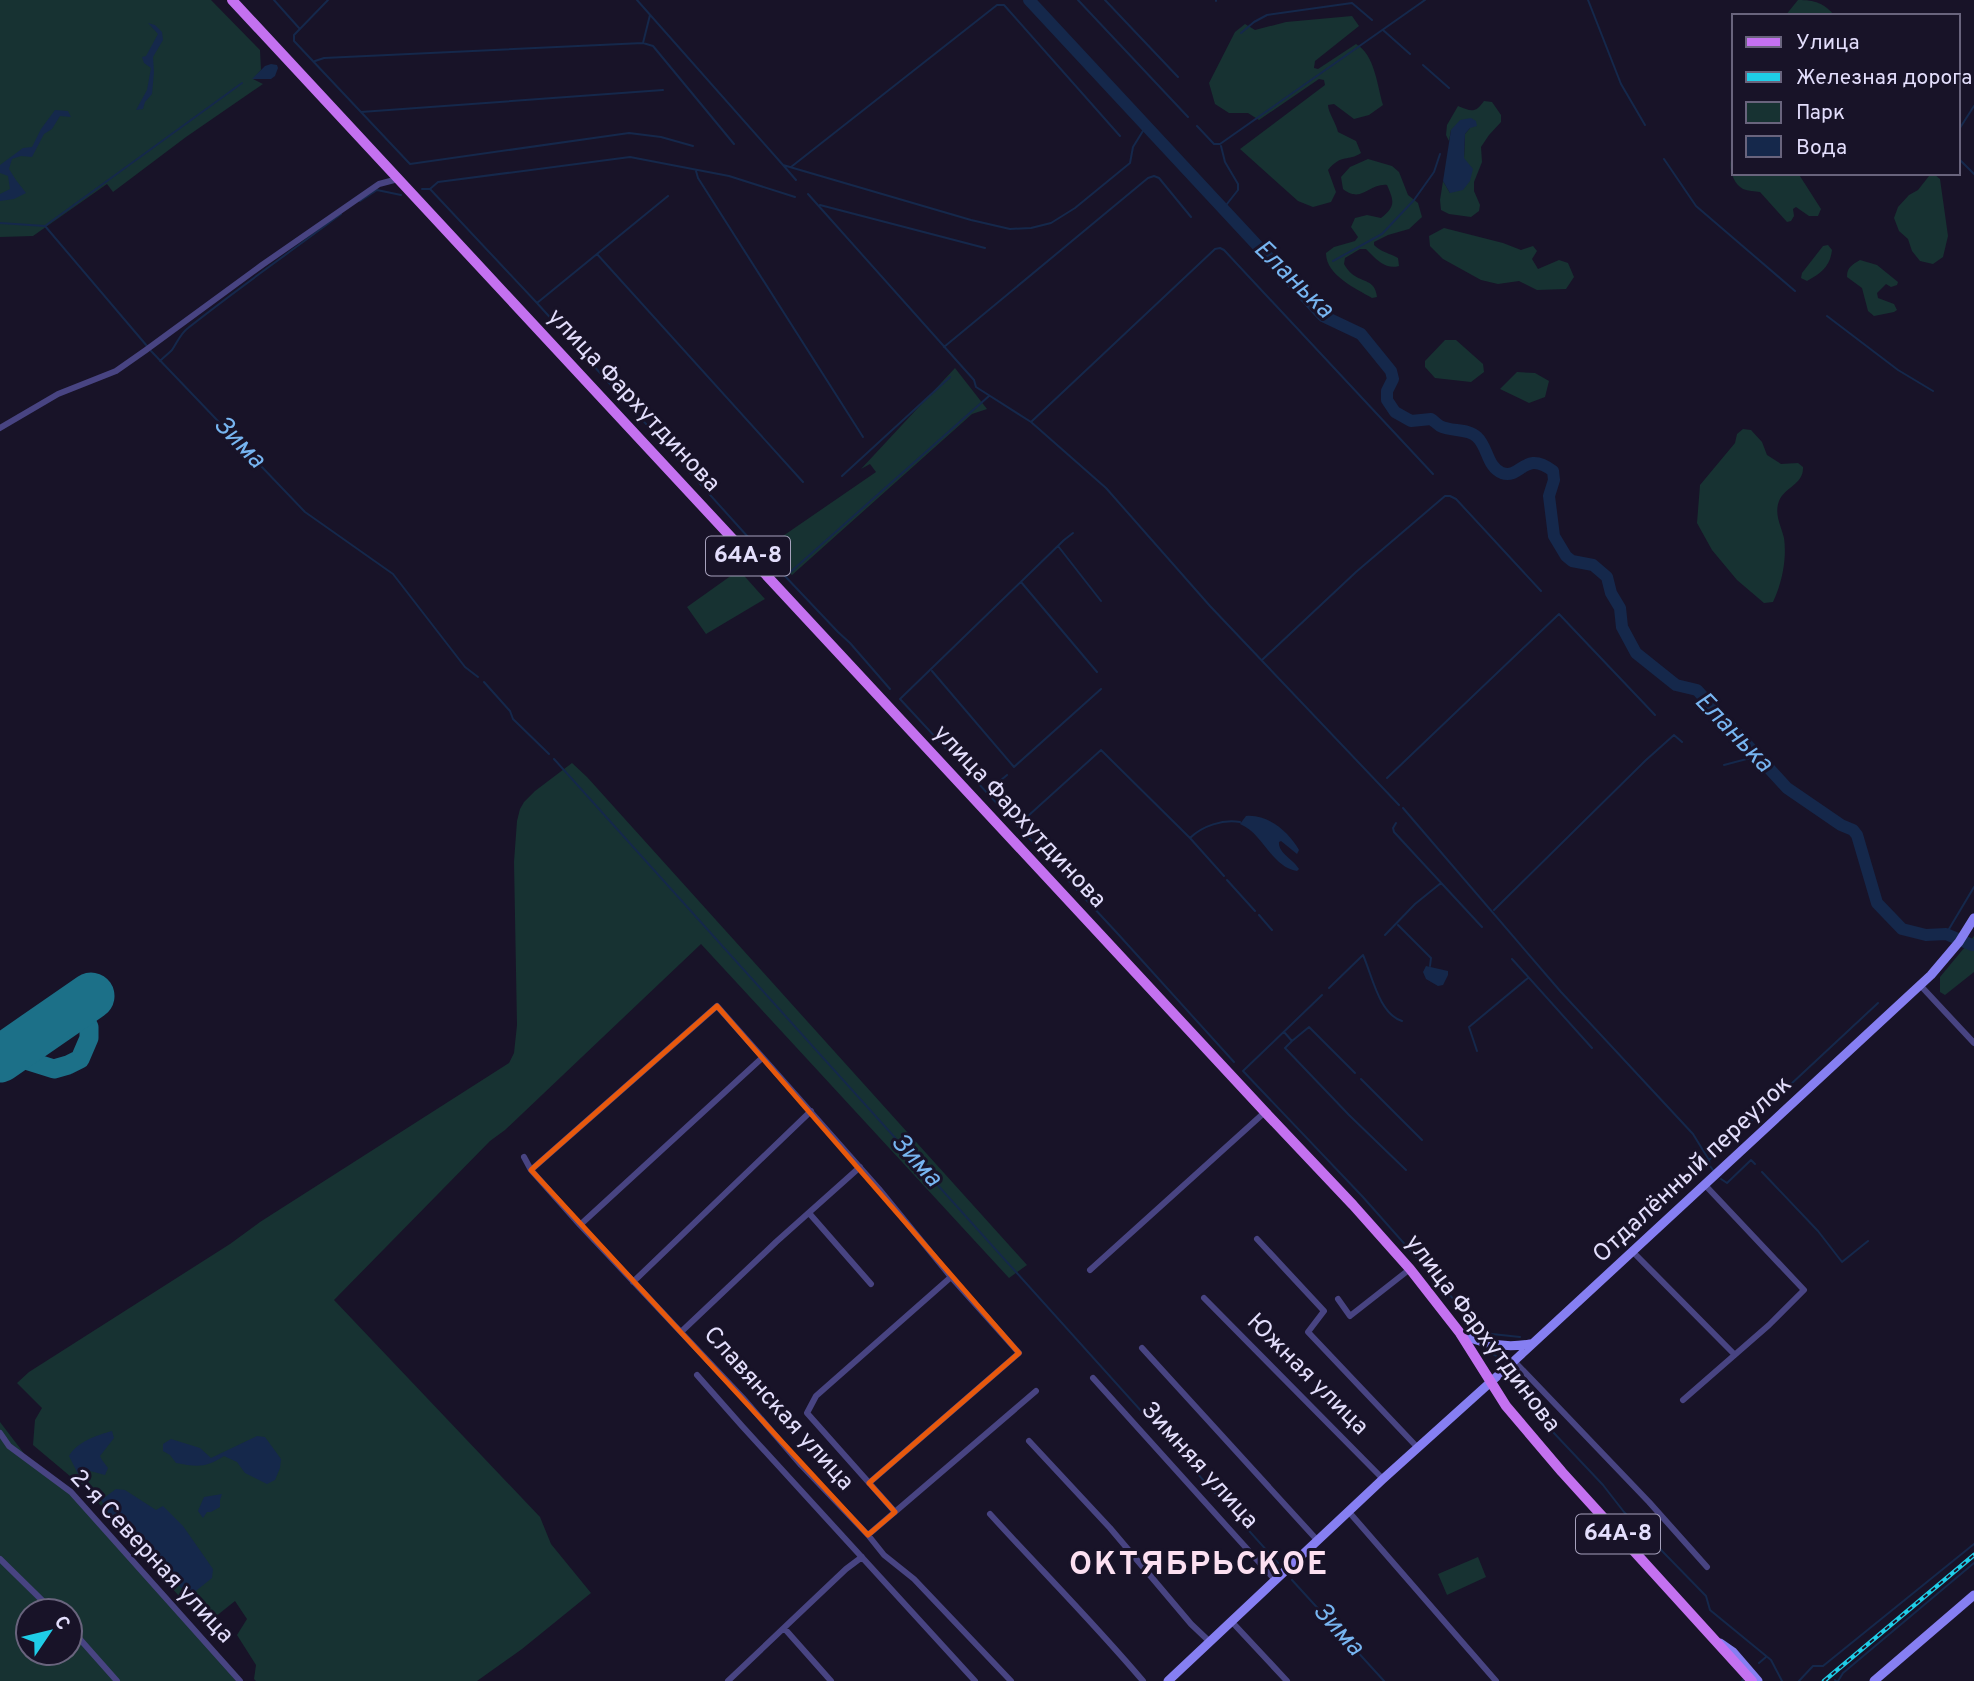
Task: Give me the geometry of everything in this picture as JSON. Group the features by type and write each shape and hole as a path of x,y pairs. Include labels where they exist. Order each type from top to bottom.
{"main road":[{"name":"улица Фархутдинова","path":"232,0 1353,1205 1410,1269 1460,1333 1515,1416 1562,1472 1752,1681"},
{"name":"Отдалённый переулок","path":"1168,1681 1383,1479 1920,985 1945,960 1973,921"},
{"path":"1460,1333 1486,1343 1518,1346 1532,1344"},
{"path":"1874,1681 1974,1595"},
{"path":"1714,1639 1733,1652 1758,1681"}],"street":[{"path":"0,428 58,394 116,371 379,184 398,179"},
{"path":"1920,985 1974,1043"},
{"path":"531,1170 717,1006 860,1167 951,1277 1019,1353 869,1483"},
{"path":"580,1225 762,1058"},
{"path":"633,1282 811,1111"},
{"path":"1090,1270 1265,1112"},
{"name":"Славянская улица","path":"524,1157 531,1170 580,1225 743,1398 884,1555 914,1579 1011,1681"},
{"path":"681,1332 860,1167"},
{"path":"1683,1400 1769,1325 1804,1290 1705,1185"},
{"path":"808,1213 872,1284"},
{"path":"1256,1239 1324,1311 1308,1332 1418,1448"},
{"path":"1632,1251 1734,1354"},
{"path":"1338,1299 1350,1316 1410,1269"},
{"path":"895,1512 807,1413 816,1396 951,1277"},
{"name":"Южная улица","path":"1203,1298 1383,1479"},
{"name":"Зимняя улица","path":"1142,1348 1318,1541"},
{"path":"1514,1361 1649,1502 1707,1567"},
{"path":"697,1375 975,1681"},
{"name":"Зимняя улица","path":"1093,1378 1276,1581"},
{"path":"868,1535 1036,1391"},
{"name":"2-я Северная улица","path":"0,1433 18,1454 71,1492 240,1681"},
{"path":"1029,1441 1110,1528 1191,1625 1210,1642"},
{"path":"1349,1512 1496,1681"},
{"path":"990,1514 1143,1681"},
{"path":"728,1681 846,1569 862,1558"},
{"path":"0,1559 39,1597"},
{"path":"1232,1622 1287,1681"},
{"path":"784,1628 831,1681"},
{"path":"84,1644 117,1681"}],"highlighted area":[{"path":"717,1006 1019,1353 869,1483 895,1512 868,1535 531,1170"}],"green space":[{"path":"0,0 211,0 260,50 261,70 253,79 263,84 113,192 107,184 33,236 0,237"},
{"path":"1798,0 1819,3 1833,14 1787,14"},
{"path":"1352,16 1359,26 1315,61 1314,68 1318,69 1356,44 1371,63 1383,105 1369,115 1354,119 1334,104 1328,105 1338,132 1356,141 1361,153 1337,161 1328,170 1336,192 1331,202 1313,207 1298,201 1240,149 1325,85 1324,80 1319,79 1259,120 1248,113 1229,113 1215,104 1209,83 1235,32 1245,24 1255,30 1286,22"},
{"path":"1484,101 1492,102 1501,115 1501,122 1481,147 1482,162 1474,182 1479,211 1471,217 1449,214 1441,210 1443,181 1450,193 1464,158 1465,134 1470,128 1451,130 1449,141 1446,135 1447,125 1458,106 1472,110"},
{"path":"1368,159 1392,166 1399,172 1408,195 1418,203 1422,217 1409,229 1374,242 1379,249 1398,258 1399,266 1385,265 1366,249 1360,249 1345,258 1344,264 1349,272 1374,287 1377,297 1372,298 1336,274 1327,261 1326,253 1334,247 1355,241 1358,237 1351,227 1355,218 1367,215 1381,218 1391,207 1392,199 1387,185 1361,194 1343,189 1341,177 1350,167"},
{"path":"1732,175 1799,175 1821,209 1818,216 1809,216 1796,207 1793,209 1794,216 1791,221 1787,222 1760,192 1743,189"},
{"path":"1935,175 1940,179 1948,236 1943,257 1933,264 1920,261 1912,251 1908,239 1899,231 1894,218 1898,207 1909,195 1918,190 1929,176"},
{"path":"1444,228 1521,250 1533,246 1537,251 1532,259 1538,269 1559,260 1568,263 1574,277 1566,289 1537,290 1519,281 1498,284 1481,280 1443,259 1430,246 1429,236"},
{"path":"1828,245 1832,250 1824,269 1807,281 1801,278 1823,246"},
{"path":"1860,260 1877,265 1898,282 1891,287 1886,284 1877,293 1878,298 1894,304 1897,310 1874,316 1868,311 1862,288 1847,277 1852,265"},
{"path":"1445,340 1456,340 1483,364 1484,372 1471,382 1435,378 1425,367 1425,361"},
{"path":"955,368 987,409 972,414 792,575 764,549 876,472 870,464 861,469"},
{"path":"1517,372 1535,373 1549,381 1545,397 1529,403 1500,389"},
{"path":"1743,429 1751,430 1762,442 1767,455 1781,464 1798,463 1803,467 1801,478 1779,501 1778,515 1785,554 1779,587 1773,602 1764,603 1737,580 1712,550 1697,523 1700,485 1735,443 1737,434"},
{"path":"739,570 765,599 706,634 687,607"},
{"path":"572,763 1027,1265 1009,1278 701,944 505,1130 490,1141 334,1300 540,1517 551,1544 591,1593 522,1649 477,1681 256,1681 256,1665 237,1635 247,1619 235,1601 210,1621 191,1610 89,1492 33,1445 35,1420 42,1408 17,1383 29,1372 509,1063 514,1053 517,1025 514,862 517,821 524,802"},
{"path":"1974,936 1974,972 1945,995 1940,992 1940,977"},
{"path":"0,1422 29,1460 73,1495 185,1617 236,1681 0,1681"},
{"path":"1478,1557 1486,1577 1447,1595 1438,1574"}],"water":[{"path":"148,23 155,25 162,32 163,40 153,57 152,94 143,109 136,110 147,90 151,68 144,63 142,57 146,56 158,34"},
{"path":"277,65 278,68 275,76 271,79 252,79 265,66"},
{"path":"55,110 68,111 71,117 60,116 52,129 44,134 32,157 12,159 9,169 26,193 14,199 0,201 0,194 10,189 8,176 0,173 0,165 23,148 32,147"},
{"path":"1471,118 1476,121 1477,126 1470,128 1465,134 1464,158 1473,169 1470,181 1463,190 1450,193 1443,181 1451,130 1460,120"},
{"path":"1246,816 1270,821 1290,837 1299,850 1297,854 1281,841 1279,846 1299,869 1297,871 1280,863 1248,828 1240,824"},
{"path":"1426,966 1448,971 1443,985 1438,986 1426,979 1423,972"},
{"path":"112,1431 114,1438 100,1456 108,1468 105,1475 90,1471 89,1478 84,1482 69,1456 82,1443"},
{"path":"257,1436 265,1437 281,1459 275,1480 267,1484 245,1473 237,1462 224,1456 201,1466 176,1463 163,1451 163,1444 171,1439 200,1448 211,1458"},
{"path":"116,1489 125,1490 156,1510 163,1506 183,1526 213,1569 212,1578 192,1594 180,1587 135,1536 112,1519 101,1500"},
{"path":"222,1494 220,1507 207,1512 203,1518 198,1511 204,1497"}],"waterway":[{"path":"274,0 299,28"},
{"path":"328,0 294,35 294,41 410,164 629,133 661,137 693,146"},
{"path":"637,0 783,165 971,220 1010,229 1051,223 1075,208 1130,163 1133,147 1146,126"},
{"name":"Еланька","path":"1029,0 1323,316 1361,334 1391,371 1393,379 1387,391 1387,400 1395,412 1411,421 1431,419 1444,428 1473,434 1481,441 1493,466 1502,473 1514,473 1535,463 1553,471 1554,480 1549,496 1554,536 1572,561 1593,565 1607,577 1611,593 1620,608 1622,627 1636,653 1676,685 1697,690 1787,788 1841,825 1853,830 1857,835 1877,903 1902,929 1926,935 1946,934 1974,945"},
{"path":"1078,0 1188,117"},
{"path":"1105,0 1178,77"},
{"path":"1197,126 1214,144 1220,144 1425,0"},
{"path":"1588,0 1621,84 1645,125"},
{"path":"1241,33 1267,15 1352,3 1372,20"},
{"path":"791,167 997,5 1004,5 1120,136"},
{"path":"315,61 324,58 643,43 650,15"},
{"path":"1383,30 1410,54"},
{"path":"643,43 653,46 734,144"},
{"path":"1423,65 1449,88"},
{"path":"45,226 242,83"},
{"path":"361,112 663,90"},
{"path":"1960,128 1974,106"},
{"path":"1221,146 1225,162 1238,184 1238,190 1223,209"},
{"path":"1333,261 1382,234 1414,200 1434,172 1440,154"},
{"path":"422,189 430,189 438,182 630,157 729,176 795,197"},
{"path":"1664,159 1696,206 1795,291"},
{"path":"1960,160 1974,174"},
{"path":"783,165 796,180"},
{"path":"696,171 863,437"},
{"path":"944,347 1148,178 1159,178 1191,217"},
{"path":"430,189 748,537"},
{"path":"360,201 377,190 401,195"},
{"path":"808,194 974,380 976,387 1031,422 1106,488 1210,606 1399,805"},
{"path":"537,303 668,196"},
{"path":"820,205 985,248"},
{"path":"160,361 188,328 341,214"},
{"name":"Зима","path":"0,223 45,226 147,346"},
{"path":"1031,422 1215,249 1220,248 1433,474"},
{"path":"597,254 803,482"},
{"path":"1827,316 1898,370 1933,391"},
{"name":"Зима","path":"151,351 305,512 393,574 465,667 478,677"},
{"path":"842,476 950,377"},
{"path":"786,576 989,396"},
{"path":"1262,660 1356,572 1445,496 1456,499 1541,591"},
{"path":"1073,533 900,699 1234,1062"},
{"path":"1058,546 1101,601"},
{"path":"764,554 850,643 890,689"},
{"path":"1021,582 1097,672"},
{"path":"1387,778 1559,614 1655,715"},
{"path":"932,671 1014,767 1101,689"},
{"name":"Зима","path":"484,682 510,711 513,719 549,754"},
{"path":"1494,910 1646,760 1674,735 1682,742"},
{"path":"1018,825 1101,750 1190,838 1224,876"},
{"path":"1724,765 1758,756"},
{"name":"Зима","path":"554,759 1278,1563"},
{"path":"987,792 1007,775"},
{"path":"1403,808 1561,992 1693,1134 1713,1170"},
{"path":"1190,838 1213,824 1240,822"},
{"path":"1396,823 1394,832 1482,927"},
{"path":"1227,880 1255,911"},
{"path":"1385,935 1415,904 1441,883"},
{"path":"1946,934 1974,887"},
{"path":"1259,915 1272,930"},
{"path":"1398,925 1431,958 1430,966"},
{"path":"1329,988 1363,955 1387,1011 1402,1021"},
{"path":"1512,959 1592,1048"},
{"path":"1477,1051 1469,1027 1528,978"},
{"path":"1322,995 1243,1071 1362,1196 1480,1329 1492,1334 1520,1337"},
{"path":"1790,1085 1878,1003"},
{"path":"1292,1041 1309,1027 1355,1073"},
{"path":"1284,1032 1292,1041 1285,1048 1406,1170"},
{"path":"1361,1079 1422,1140"},
{"path":"1709,1160 1782,1092"},
{"path":"1721,1179 1727,1183 1751,1160 1755,1164"},
{"path":"1762,1172 1818,1231 1842,1262 1868,1241"},
{"path":"1491,1353 1501,1359"},
{"path":"1516,1375 1520,1390 1535,1413 1603,1485 1624,1512 1706,1596 1710,1610 1771,1660 1782,1681"},
{"path":"1799,1681 1813,1666 1823,1666 1974,1544"},
{"path":"1838,1681 1843,1673 1974,1563"},
{"name":"Зима","path":"1292,1580 1384,1681"},
{"path":"1759,1663 1766,1657"}],"taxiway":[{"path":"0,1060 19,1058 54,1069 80,1059 89,1038 89,1027 79,1006"}],"runway":[{"path":"0,1059 91,996"}],"railway":[{"path":"1824,1681 1974,1555"}],"district":[{"name":"ОКТЯБРЬСКОЕ","path":"1199,1566"}]}
